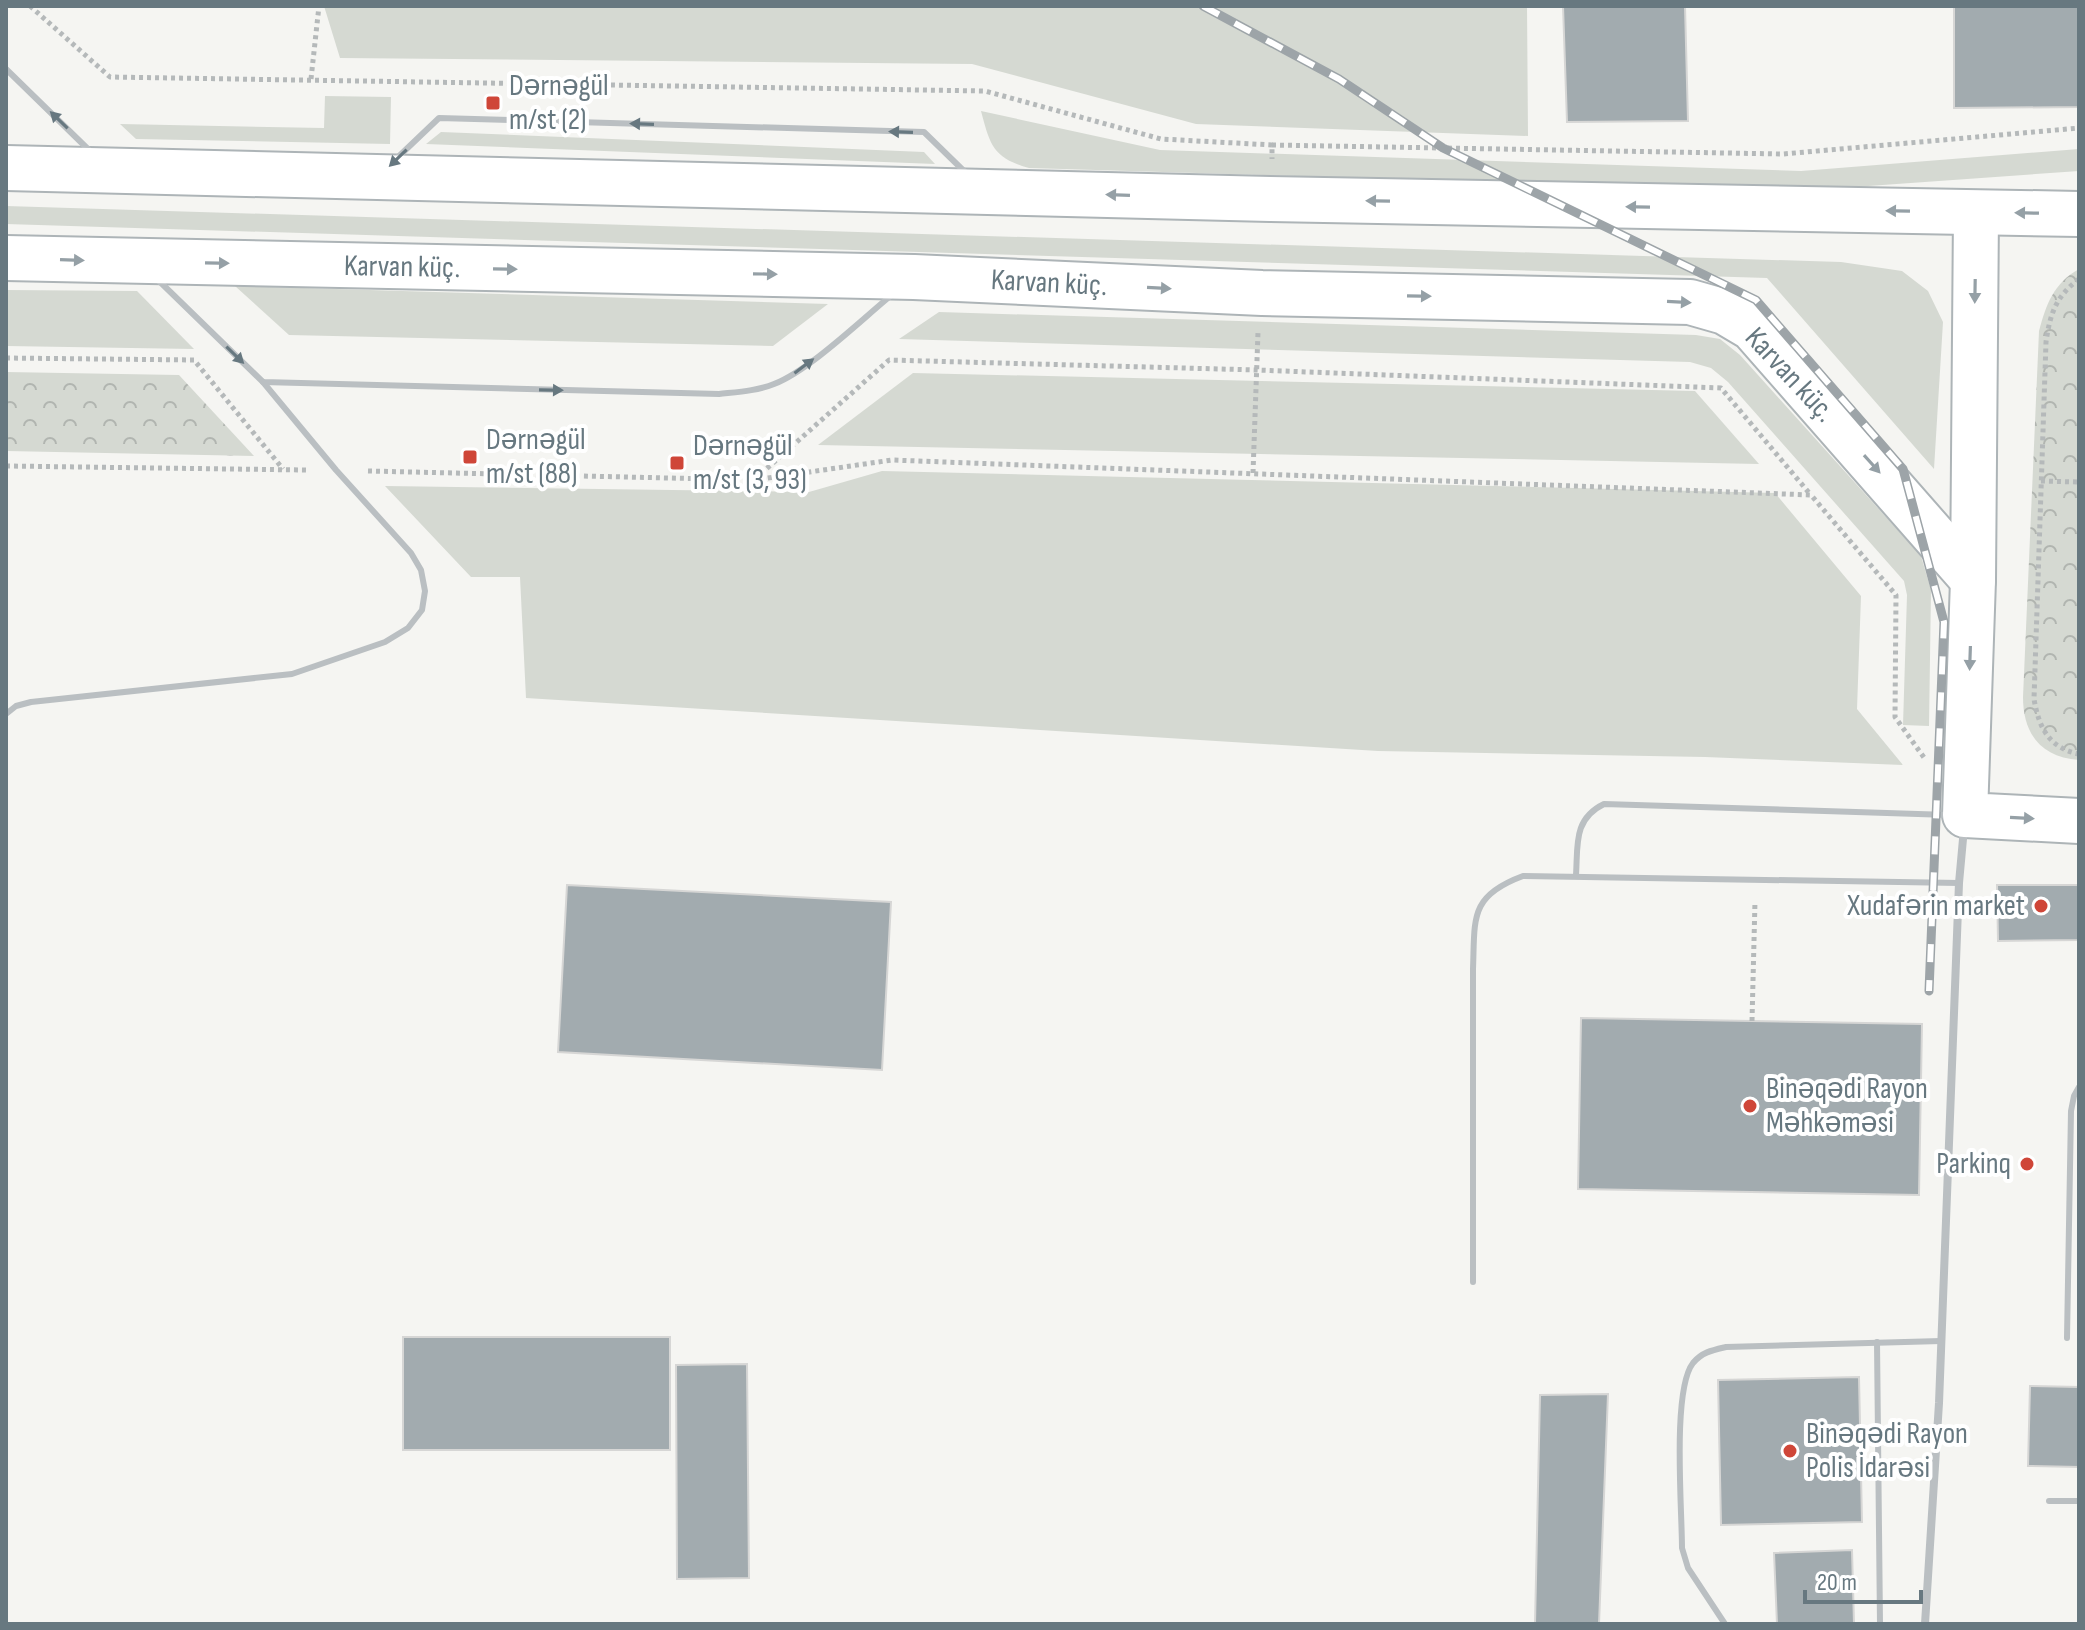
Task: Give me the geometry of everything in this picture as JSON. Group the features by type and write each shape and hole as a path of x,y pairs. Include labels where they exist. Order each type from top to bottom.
{"street":[{"path":"6,168 1286,200 2079,214"},
{"path":"1925,1624 1941,1341 1959,883 1965,815 1973,580 1976,213"},
{"name":"Karvan küç.","path":"6,258 914,277 1262,293 1690,302 1725,312 1752,328 1973,580"},
{"path":"1965,815 2079,821"}],"lane":[{"path":"6,69 112,172"},
{"path":"378,176 439,118 924,132 984,191"},
{"path":"6,714 16,706 31,702 292,674 385,642 408,628 422,610 425,591 421,570 411,553 263,382 139,262"},
{"path":"263,382 719,394 747,391 774,384 798,371 914,277"},
{"path":"1576,875 1580,824 1590,811 1604,804 1965,815"},
{"path":"1473,1282 1473,969 1475,919 1483,899 1504,883 1523,876 1959,883"},
{"path":"2067,1338 2071,1111 2079,1087"},
{"path":"1725,1624 1688,1568 1682,1548 1681,1411 1684,1381 1693,1363 1706,1352 1726,1347 1941,1341"},
{"path":"1877,1342 1880,1624"},
{"path":"2049,1501 2079,1501"}],"path":[{"path":"30,6 110,77 985,91 1161,139 1272,145 1783,154 2079,128"},
{"path":"311,79 319,6"},
{"path":"1272,145 1272,161"},
{"path":"2079,279 2065,289 2051,311 2046,342 2034,699 2037,719 2048,740 2064,751 2079,754"},
{"path":"1253,473 1258,331"},
{"path":"6,358 194,360 284,469"},
{"path":"754,480 889,360 1721,388 1896,595 1895,717 1929,765"},
{"path":"6,466 754,480 892,460 1811,495"},
{"path":"2041,481 2079,482"},
{"path":"1752,1021 1756,880"}],"green space":[{"path":"324,6 1527,6 1528,136 1196,124 972,64 340,58"},
{"path":"325,96 391,97 390,144 136,139 120,124 324,128"},
{"path":"981,111 1160,150 1801,171 2079,149 2079,171 1798,191 1029,168 1000,155 987,133"},
{"path":"441,132 924,152 935,164 426,144"},
{"path":"6,206 1841,262 1902,271 1928,291 1943,322 1934,469 1767,278 6,224"},
{"path":"2079,269 2079,760 2054,754 2037,741 2026,722 2023,697 2039,331 2052,295 2063,281"},
{"path":"235,286 828,304 773,346 289,335"},
{"path":"6,290 137,291 194,349 6,346"},
{"path":"939,312 1696,335 1720,339 1740,355 1921,556 1931,590 1929,726 1903,725 1907,595 1904,581 1728,382 1711,368 1690,362 899,339"},
{"path":"6,372 179,375 254,456 6,451"},
{"path":"913,373 1695,391 1759,464 818,445"},
{"path":"882,471 1775,493 1861,596 1857,709 1903,765 1705,757 1378,751 526,698 520,577 471,577 385,486 809,492"}],"building":[{"path":"1563,6 1685,6 1688,121 1567,122"},
{"path":"1954,6 2079,6 2079,107 1954,108"},
{"path":"567,885 891,902 882,1070 558,1052"},
{"path":"1997,885 2079,885 2079,940 1998,941"},
{"name":"Binəqədi Rayon Məhkəməsi","path":"1581,1018 1922,1024 1919,1195 1578,1189"},
{"path":"403,1337 670,1337 670,1450 403,1450"},
{"path":"747,1364 749,1578 677,1579 676,1365"},
{"name":"Binəqədi Rayon Polis İdarəsi","path":"1859,1377 1862,1522 1721,1525 1718,1380"},
{"path":"2030,1386 2079,1387 2079,1467 2028,1466"},
{"path":"1608,1394 1599,1624 1535,1624 1540,1395"},
{"path":"1852,1550 1854,1624 1777,1624 1774,1553"}],"railway":[{"path":"1203,6 1339,79 1443,148 1756,300 1903,469 1944,622 1929,991"}],"place":[{"name":"Dərnəgül m/st (2)","path":"493,103"},
{"name":"Dərnəgül m/st (88)","path":"470,457"},
{"name":"Dərnəgül m/st (3, 93)","path":"677,463"},
{"name":"Xudafərin market","path":"2041,906"},
{"name":"Binəqədi Rayon Məhkəməsi","path":"1750,1106"},
{"name":"Parkinq","path":"2027,1164"},
{"name":"Binəqədi Rayon Polis İdarəsi","path":"1790,1451"}]}
